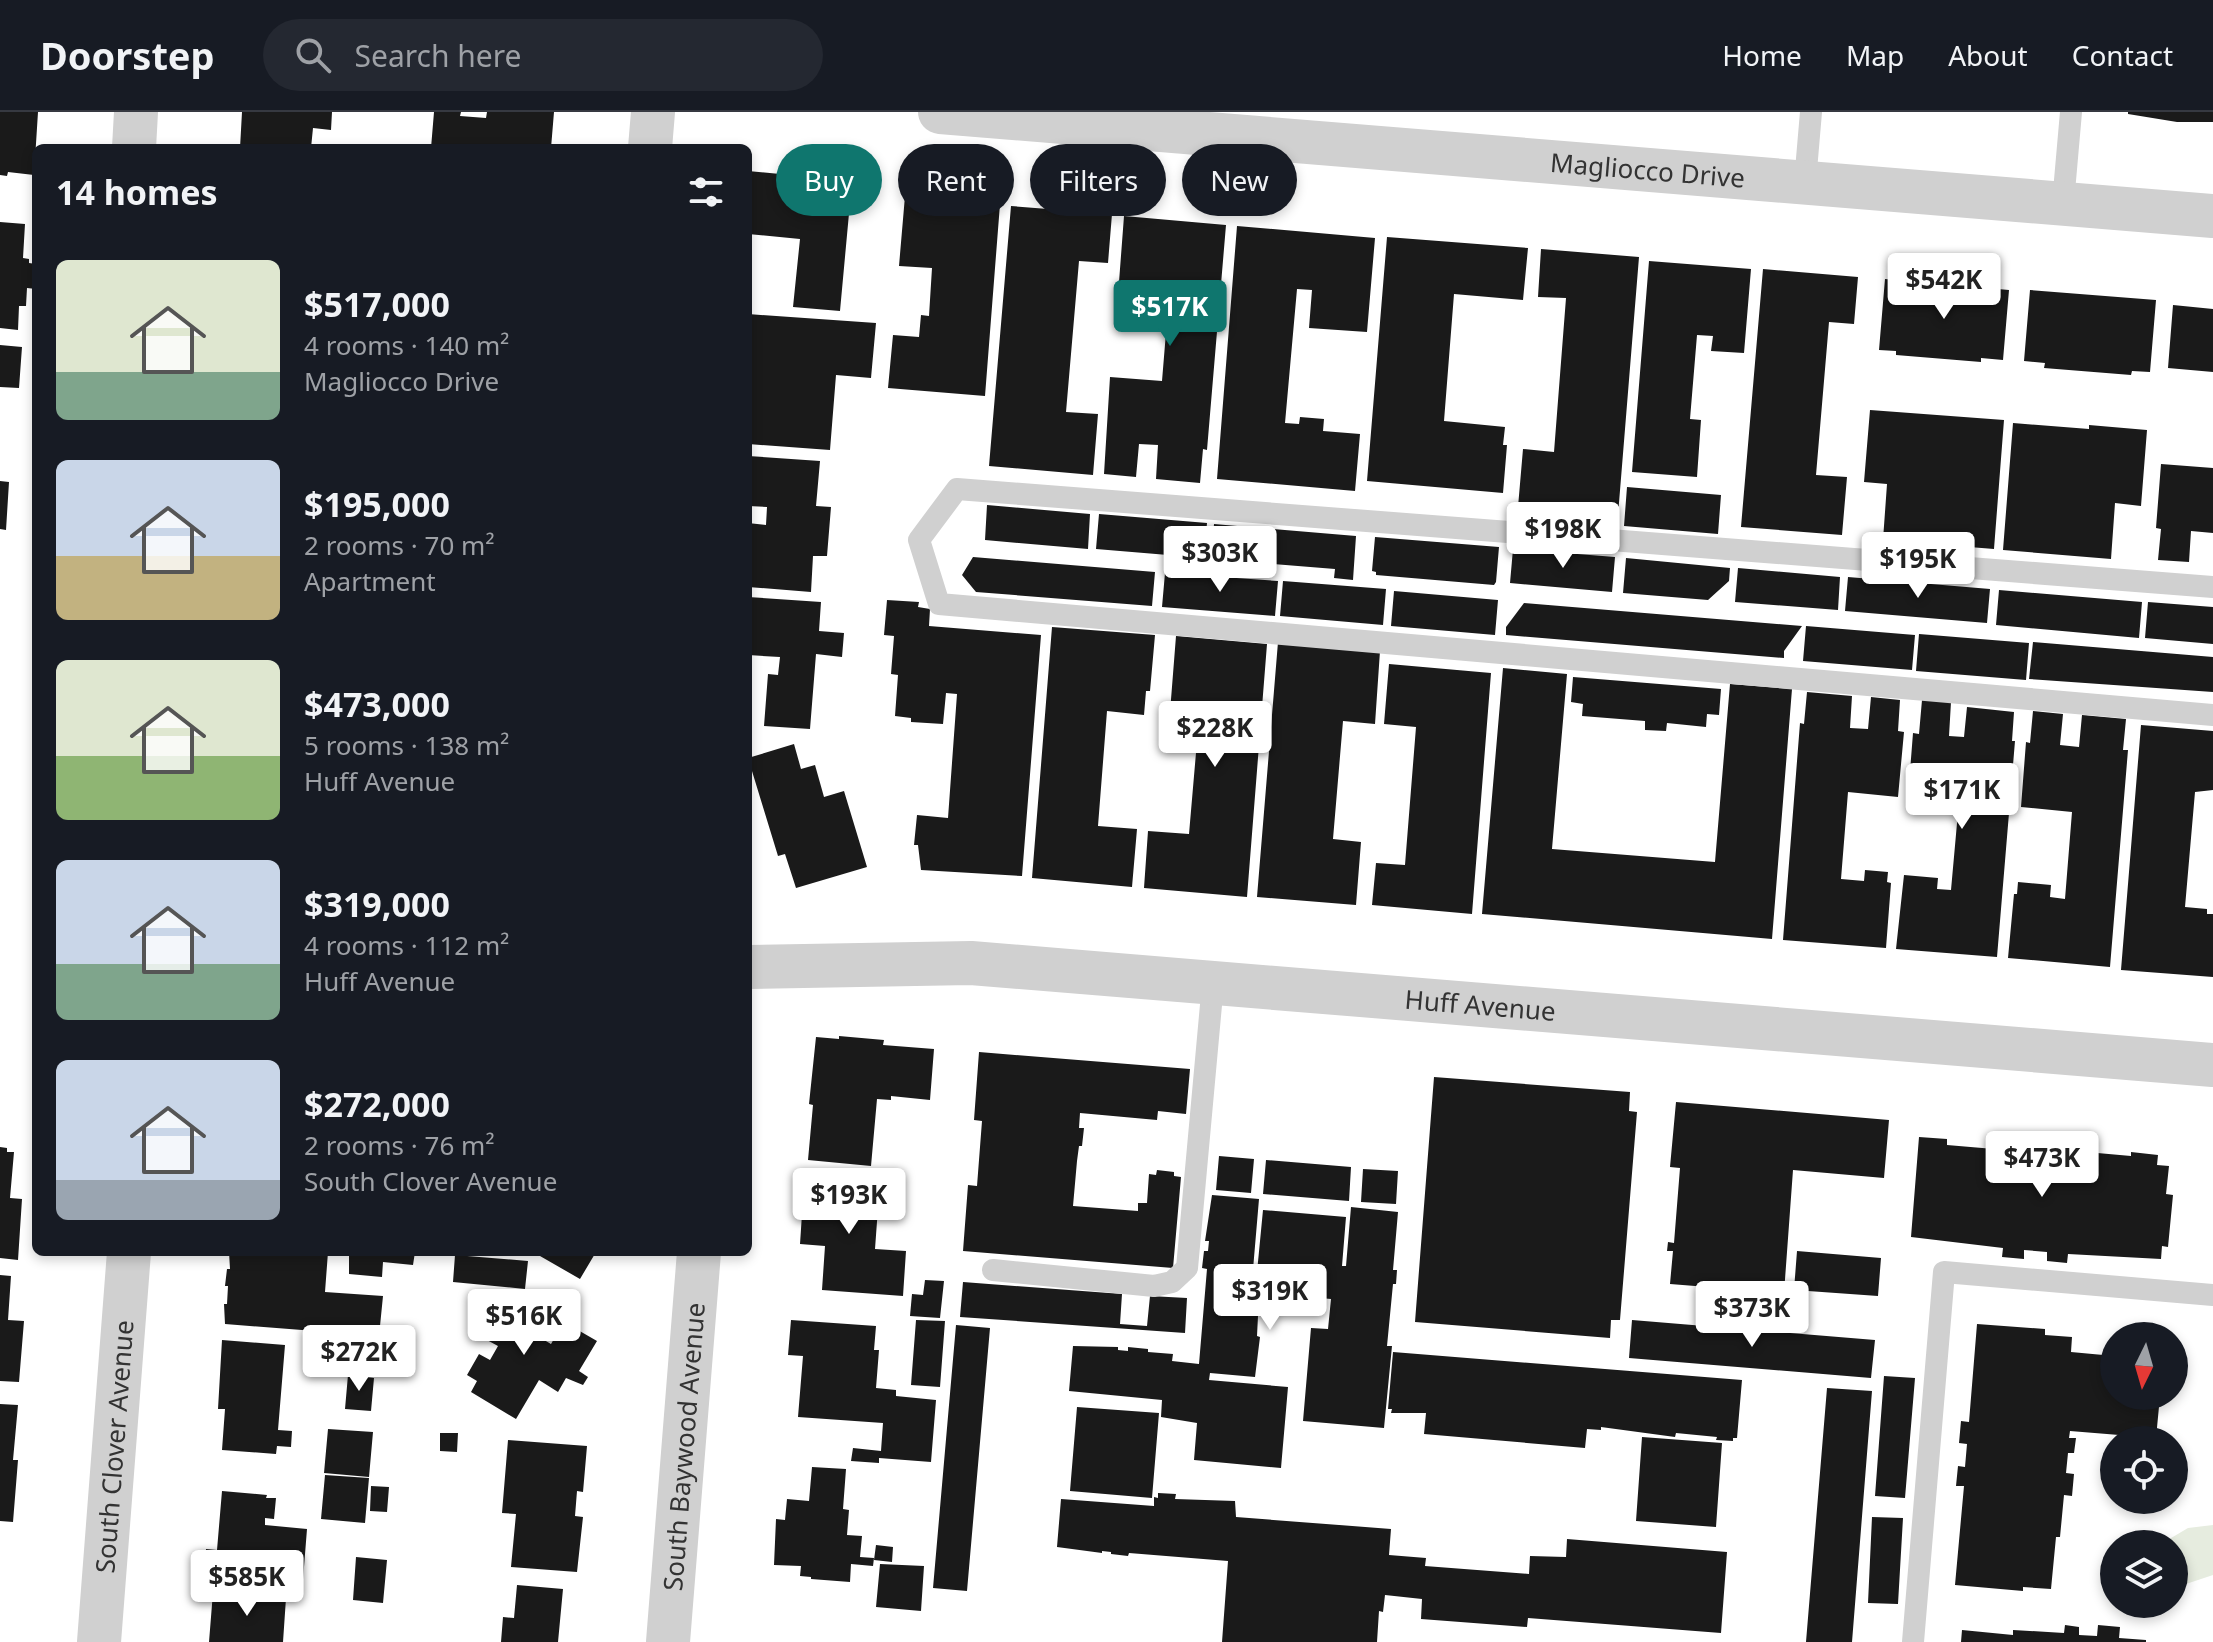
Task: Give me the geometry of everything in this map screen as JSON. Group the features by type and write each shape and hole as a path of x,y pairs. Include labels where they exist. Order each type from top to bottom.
{"street":[{"path":"134,144 136,112"},
{"path":"650,144 653,112"},
{"name":"Magliocco Drive","path":"940,112 2213,216"},
{"name":"Huff Avenue","path":"752,967 971,963 2213,1065"},
{"name":"South Clover Avenue","path":"99,1642 129,1256"},
{"name":"South Baywood Avenue","path":"668,1642 699,1256"}],"lane":[{"path":"1805,182 1811,112"},
{"path":"2063,203 2071,112"},
{"path":"2213,587 957,489 919,540 939,604 2213,715"},
{"path":"993,1270 1154,1286 1172,1282 1187,1268 1213,983"},
{"path":"1913,1642 1944,1272 2213,1295"}],"shaded area":[{"path":"2213,1525 2213,1575 2188,1583 2188,1530 2185,1530"}],"building":[{"path":"0,112 38,112 36,144 32,144 32,175 8,172 7,176 0,175"},
{"path":"242,112 332,112 331,130 313,128 311,144 240,144"},
{"path":"434,112 461,112 460,116 486,118 487,112 554,112 551,144 431,144"},
{"path":"2128,112 2213,112 2213,122 2177,122"},
{"path":"752,171 776,174 776,216 849,216 840,311 793,307 800,239 752,234"},
{"path":"1014,206 1030,208 1030,216 1112,216 1108,263 1079,261 1066,412 1098,414 1093,475 989,466 1010,216 1014,216"},
{"path":"903,216 999,216 985,396 888,388 893,335 919,337 921,315 929,316 932,268 899,266"},
{"path":"1124,216 1226,225 1207,450 1203,449 1200,483 1156,479 1158,445 1139,444 1136,477 1104,474 1110,377 1162,381 1168,308 1160,307 1160,300 1138,298 1139,284 1119,282"},
{"path":"0,222 25,224 23,258 32,263 32,289 27,288 26,306 19,306 18,330 0,328"},
{"path":"1237,226 1375,238 1367,332 1309,328 1312,290 1297,289 1285,423 1299,424 1300,417 1324,419 1323,431 1360,434 1355,491 1217,479"},
{"path":"1387,237 1528,248 1523,300 1454,294 1444,421 1505,427 1503,445 1507,445 1503,493 1367,481"},
{"path":"1541,249 1639,257 1618,515 1518,507 1523,449 1554,452 1566,298 1538,297"},
{"path":"1649,261 1751,269 1744,353 1711,351 1713,336 1697,335 1690,419 1701,420 1697,477 1632,472"},
{"path":"1763,269 1858,277 1854,324 1829,322 1816,475 1847,477 1842,535 1741,527"},
{"path":"1885,279 2009,290 2003,360 1981,358 1981,362 1896,355 1896,351 1879,350"},
{"path":"2030,290 2156,300 2150,372 2132,371 2131,375 2044,368 2045,363 2024,361"},
{"path":"2173,305 2213,309 2213,372 2168,368"},
{"path":"752,314 876,323 871,378 836,375 830,450 752,444"},
{"path":"0,345 22,347 19,388 0,387"},
{"path":"1870,410 2004,420 1994,549 1883,540 1887,484 1864,482"},
{"path":"2013,423 2147,430 2141,506 2115,503 2111,559 2003,550"},
{"path":"752,456 820,461 816,506 831,507 827,556 813,556 811,592 752,587 752,523 766,525 767,507 752,506"},
{"path":"2161,464 2213,468 2213,533 2191,531 2189,562 2158,560 2161,529 2156,528"},
{"path":"0,481 9,482 6,530 0,529"},
{"path":"1627,487 1721,495 1718,534 1624,526"},
{"path":"987,505 1090,514 1088,549 985,540"},
{"path":"1099,514 1207,523 1204,558 1096,549"},
{"path":"1214,524 1356,536 1353,580 1334,578 1335,569 1211,559"},
{"path":"1375,537 1499,547 1496,582 1494,585 1376,575 1372,571"},
{"path":"1513,549 1615,557 1612,592 1510,583"},
{"path":"973,557 1155,572 1152,606 976,592 962,575"},
{"path":"1626,558 1730,568 1729,581 1708,600 1623,593"},
{"path":"1738,568 1840,577 1838,610 1735,602"},
{"path":"1165,573 1278,581 1275,616 1162,607"},
{"path":"1848,577 1990,589 1987,623 1845,611"},
{"path":"1283,581 1386,589 1383,625 1280,616"},
{"path":"1999,590 2142,602 2139,638 1996,625"},
{"path":"1394,591 1498,600 1495,635 1391,626"},
{"path":"752,597 821,602 819,631 844,633 842,657 816,654 810,729 764,726 768,674 778,675 780,657 752,655"},
{"path":"887,600 919,602 918,607 930,609 929,626 1041,635 1022,876 921,870 918,845 914,845 917,815 948,818 957,694 946,693 943,724 911,722 911,718 895,716 898,675 891,674 894,636 884,635"},
{"path":"2148,602 2213,607 2213,644 2145,638"},
{"path":"1524,603 1802,626 1784,651 1784,658 1506,635 1506,627"},
{"path":"1806,626 1915,635 1912,670 1803,661"},
{"path":"1052,627 1155,635 1150,691 1146,691 1144,715 1107,711 1098,826 1137,829 1132,887 1032,878"},
{"path":"1919,634 2029,643 2026,680 1916,671"},
{"path":"1176,636 1267,644 1247,897 1144,888 1148,831 1189,834 1199,718 1192,718 1192,714 1170,712"},
{"path":"1278,642 1380,651 1375,724 1343,721 1333,839 1361,842 1356,905 1257,897"},
{"path":"2033,642 2213,657 2213,692 2029,679"},
{"path":"1389,664 1491,673 1472,914 1372,905 1376,863 1405,865 1416,727 1384,724"},
{"path":"1503,668 1567,674 1552,849 1715,862 1730,684 1792,689 1772,939 1482,914"},
{"path":"1573,677 1721,689 1719,715 1707,714 1706,727 1667,723 1666,731 1645,730 1645,721 1582,716 1583,704 1571,702"},
{"path":"1807,692 1852,696 1850,728 1868,729 1871,697 1900,700 1898,731 1904,732 1898,797 1848,792 1841,879 1864,881 1865,870 1888,872 1887,882 1891,883 1886,948 1783,940 1800,723 1804,724"},
{"path":"1922,700 1951,702 1949,736 1964,737 1967,707 2014,712 2012,741 2015,741 1997,957 1896,949 1904,875 1938,878 1937,889 1951,890 1959,801 1908,797 1913,733 1919,734"},
{"path":"2033,711 2063,714 2060,745 2079,747 2082,715 2126,719 2123,750 2128,750 2110,967 2008,958 2014,894 2017,894 2018,882 2051,885 2050,897 2065,899 2072,812 2021,807 2026,742 2030,743"},
{"path":"2141,725 2213,731 2213,790 2195,792 2185,907 2207,909 2207,914 2213,914 2213,977 2121,970"},
{"path":"794,744 801,769 815,765 824,797 844,791 867,867 796,888 785,854 778,856 752,771 752,757"},
{"path":"839,1036 884,1040 883,1045 934,1049 930,1100 891,1096 891,1100 877,1099 871,1166 808,1160 813,1105 809,1104 816,1037 839,1039"},
{"path":"979,1052 1190,1069 1186,1114 1158,1111 1157,1120 1080,1113 1079,1128 1084,1128 1082,1146 1079,1146 1073,1206 1138,1211 1138,1203 1147,1203 1149,1174 1156,1175 1157,1170 1174,1172 1174,1176 1181,1177 1173,1268 963,1251 968,1185 977,1186 982,1121 974,1120"},
{"path":"1434,1077 1630,1092 1629,1111 1637,1112 1620,1320 1611,1320 1610,1338 1415,1322"},
{"path":"1676,1102 1889,1120 1884,1178 1793,1170 1784,1293 1670,1284 1673,1251 1667,1251 1668,1242 1674,1243 1680,1168 1670,1167"},
{"path":"2035,1134 2063,1136 2062,1145 2075,1146 2075,1151 2158,1155 2157,1165 2169,1166 2166,1194 2173,1195 2168,1247 2162,1246 2161,1259 2068,1254 2067,1263 2047,1261 2047,1252 2024,1250 2024,1259 2002,1257 2003,1248 1911,1237 1919,1137 1947,1139 1947,1145 1994,1149 1995,1144 2011,1145 2011,1141 2034,1142"},
{"path":"0,1147 14,1152 10,1198 22,1199 18,1260 0,1258"},
{"path":"1219,1156 1254,1159 1251,1193 1216,1190"},
{"path":"1266,1160 1351,1167 1349,1201 1263,1194"},
{"path":"805,1169 855,1174 854,1192 879,1194 875,1249 906,1251 903,1296 822,1290 825,1246 800,1244"},
{"path":"1363,1169 1398,1171 1396,1204 1361,1202"},
{"path":"1212,1195 1259,1199 1251,1293 1255,1293 1263,1210 1346,1217 1342,1266 1346,1266 1351,1207 1398,1212 1393,1270 1397,1270 1387,1346 1392,1346 1384,1428 1303,1421 1311,1328 1328,1329 1331,1299 1264,1293 1262,1316 1258,1316 1257,1336 1260,1337 1255,1377 1210,1373 1209,1380 1288,1387 1281,1468 1194,1460 1197,1423 1161,1417 1162,1400 1069,1391 1073,1346 1118,1347 1118,1350 1128,1351 1128,1347 1148,1349 1148,1352 1173,1354 1172,1361 1199,1364 1207,1269 1202,1268 1204,1251 1208,1251 1209,1241 1205,1241"},
{"path":"1797,1251 1881,1258 1878,1296 1794,1290"},
{"path":"229,1256 328,1256 325,1292 383,1296 379,1336 225,1324 224,1304 227,1304 228,1286 225,1286 227,1269 230,1269"},
{"path":"349,1256 414,1256 413,1265 383,1262 382,1277 349,1274"},
{"path":"455,1256 528,1261 525,1289 453,1282"},
{"path":"540,1256 594,1256 580,1279"},
{"path":"0,1275 11,1276 8,1320 24,1321 19,1382 0,1381"},
{"path":"925,1280 944,1281 940,1318 910,1316 912,1294 923,1295"},
{"path":"963,1282 1122,1294 1120,1324 1147,1326 1150,1296 1187,1298 1185,1333 960,1317"},
{"path":"497,1292 536,1315 527,1330 551,1344 564,1322 597,1341 579,1371 588,1377 583,1385 566,1378 558,1392 539,1380 516,1419 471,1392 477,1381 467,1375 479,1354 490,1360 498,1346 474,1333"},
{"path":"791,1320 876,1326 874,1350 879,1350 876,1388 896,1390 896,1396 936,1400 931,1462 879,1458 879,1463 851,1461 853,1448 881,1451 883,1423 798,1417 803,1356 788,1355"},
{"path":"916,1320 945,1321 940,1387 911,1385"},
{"path":"1632,1320 1875,1340 1871,1378 1629,1358"},
{"path":"1977,1324 2045,1329 2045,1335 2072,1337 2071,1352 2100,1355 2100,1410 2159,1410 2157,1426 2100,1426 2100,1433 2070,1431 2069,1438 2076,1438 2074,1453 2068,1453 2066,1473 2074,1474 2072,1496 2064,1495 2051,1589 2023,1587 2023,1591 1955,1585 1964,1486 1956,1486 1958,1466 1965,1467 1967,1444 1959,1443 1961,1421 1969,1422"},
{"path":"956,1325 990,1328 967,1591 933,1588"},
{"path":"222,1340 285,1345 278,1430 292,1431 291,1447 277,1446 276,1454 222,1450 225,1409 218,1409"},
{"path":"1393,1352 1742,1380 1737,1438 1733,1441 1716,1440 1717,1437 1676,1433 1675,1437 1601,1427 1601,1430 1587,1429 1585,1448 1424,1434 1426,1413 1391,1413 1392,1409 1388,1409"},
{"path":"348,1375 374,1378 371,1411 345,1409"},
{"path":"1884,1376 1915,1378 1905,1498 1875,1496"},
{"path":"1827,1388 1872,1391 1852,1642 1806,1642"},
{"path":"0,1404 18,1405 13,1460 18,1460 13,1522 0,1521"},
{"path":"1077,1407 1159,1413 1152,1498 1070,1491"},
{"path":"328,1429 373,1432 369,1477 324,1473"},
{"path":"440,1433 458,1433 457,1452 440,1451"},
{"path":"1642,1437 1722,1443 1716,1527 1636,1521"},
{"path":"508,1440 587,1446 583,1492 577,1491 575,1516 583,1517 577,1572 511,1567 516,1514 502,1513"},
{"path":"812,1467 846,1469 843,1509 849,1510 847,1535 862,1536 860,1557 874,1558 873,1566 851,1564 850,1582 811,1579 800,1576 801,1566 774,1565 776,1519 785,1520 787,1499 809,1501"},
{"path":"325,1475 369,1478 365,1523 321,1519"},
{"path":"371,1486 389,1487 387,1512 370,1511"},
{"path":"222,1491 276,1498 274,1519 265,1518 265,1525 307,1529 302,1592 203,1584 206,1549 217,1550"},
{"path":"1158,1493 1176,1494 1175,1499 1235,1501 1236,1517 1391,1529 1389,1555 1426,1558 1425,1566 1529,1574 1530,1556 1566,1557 1567,1539 1727,1552 1721,1633 1528,1618 1527,1627 1421,1619 1422,1599 1385,1595 1383,1612 1379,1611 1377,1642 1222,1642 1228,1561 1129,1553 1128,1556 1057,1547 1061,1499 1154,1506 1154,1497 1158,1498"},
{"path":"1872,1517 1903,1518 1898,1604 1868,1603"},
{"path":"876,1545 893,1547 892,1562 874,1560"},
{"path":"356,1557 387,1560 383,1603 353,1600"},
{"path":"880,1564 924,1566 921,1611 876,1607"},
{"path":"517,1585 563,1589 558,1642 501,1642 503,1617 514,1618"},
{"path":"213,1592 286,1598 283,1642 209,1642"},
{"path":"2065,1625 2079,1627 2079,1635 2097,1636 2098,1625 2120,1627 2119,1638 2146,1642 1961,1642 1962,1630 2013,1635 2013,1630 2064,1633"}]}
